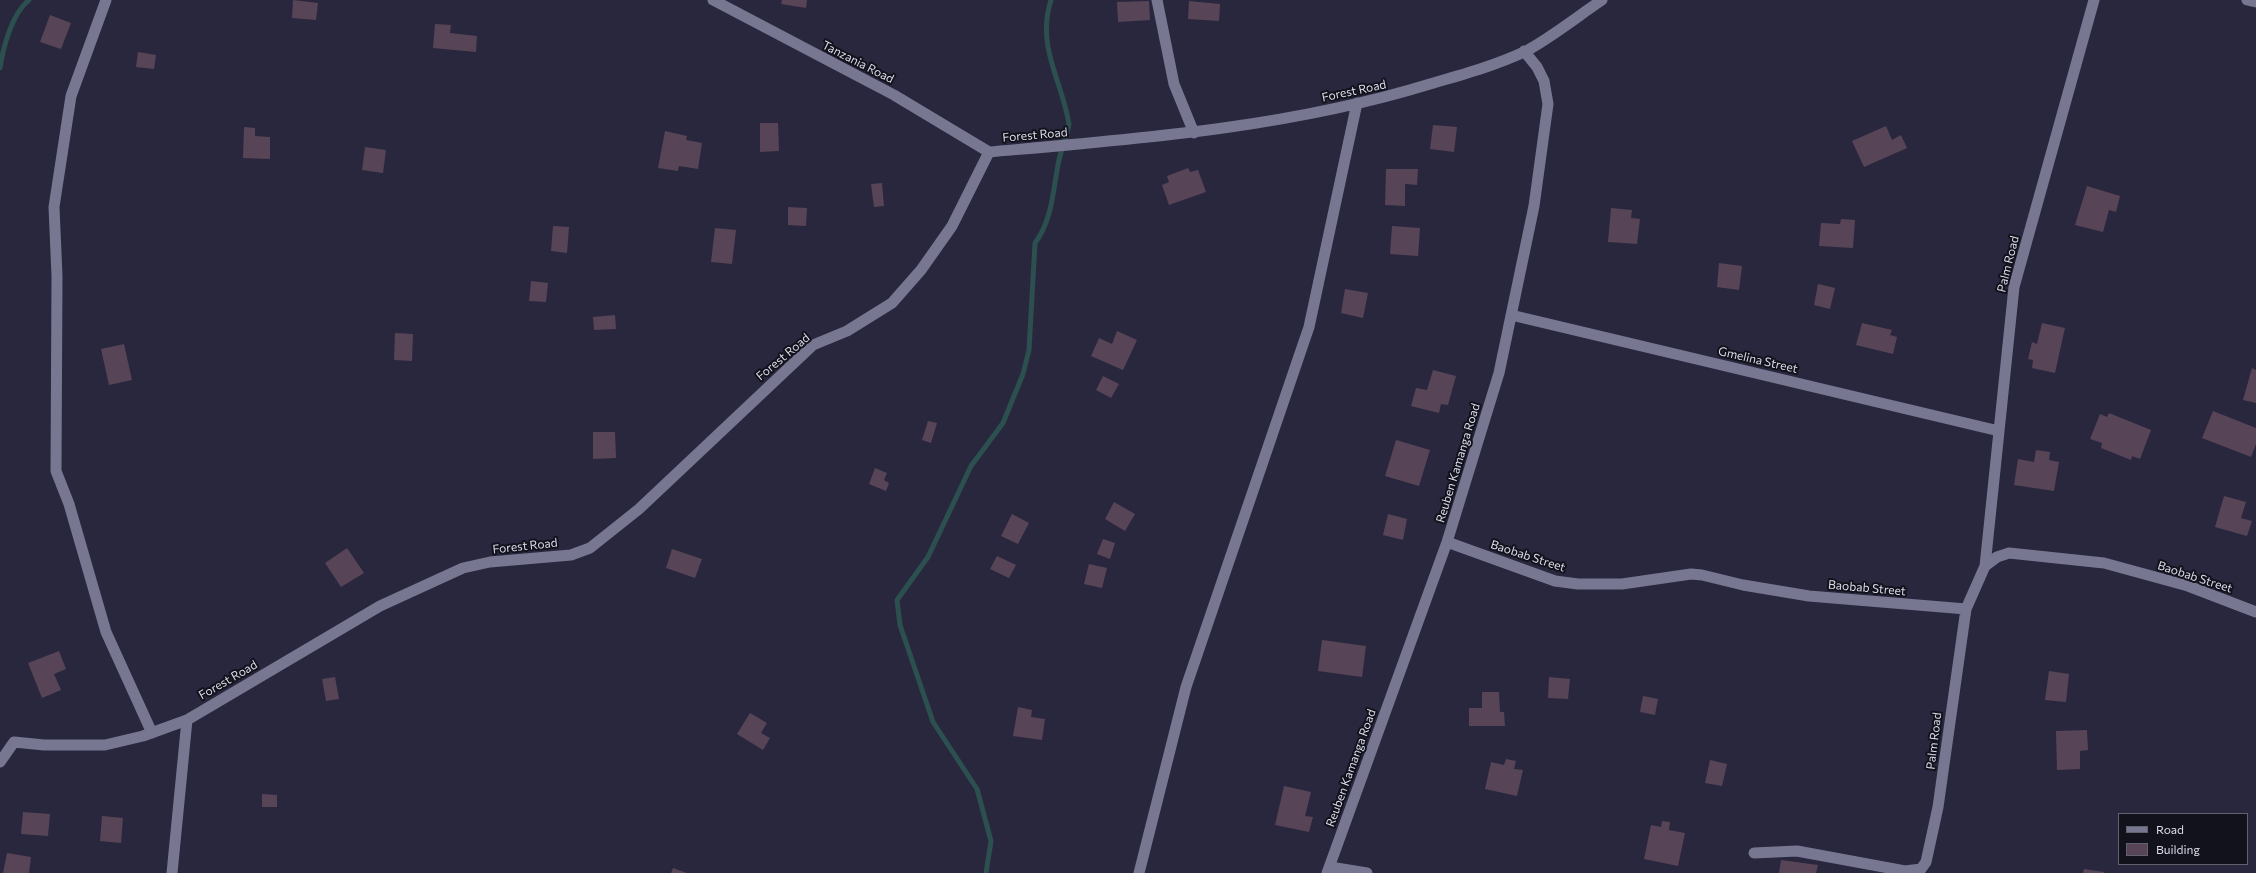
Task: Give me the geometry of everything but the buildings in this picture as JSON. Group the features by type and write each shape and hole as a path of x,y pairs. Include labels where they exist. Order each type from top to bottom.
{"street":[{"path":"106,0 71,96 54,207 57,276 56,471 69,504 106,632 152,733"},
{"name":"Tanzania Road","path":"712,0 894,95 989,152"},
{"path":"1157,0 1174,84 1194,133"},
{"name":"Forest Road","path":"0,762 14,742 44,745 105,745 152,733 187,720 380,606 463,568 490,562 571,554 590,548 639,509 785,369 814,345 847,331 892,302 920,270 952,226 989,152 1194,133 1388,97 1461,75 1524,51 1602,0"},
{"name":"Palm Road","path":"1986,566 2014,287 2094,0"},
{"path":"2247,0 2256,2"},
{"name":"Reuben Kamanga Road","path":"1329,870 1447,542 1499,374 1534,206 1548,104 1544,81 1537,67 1524,51"},
{"path":"1139,873 1186,687 1309,327 1357,103"},
{"name":"Gmelina Street","path":"1511,315 1999,431"},
{"name":"Baobab Street","path":"1447,542 1555,581 1578,584 1622,584 1702,575 1743,585 1809,596 1966,609"},
{"name":"Baobab Street","path":"1986,566 1997,557 2008,554 2104,563 2188,586 2256,612"},
{"path":"1966,609 1986,566"},
{"name":"Palm Road","path":"1754,853 1797,851 1905,871 1915,872 1921,868 1926,862 1938,807 1966,609"},
{"path":"172,873 187,720"},
{"path":"1329,870 1367,873"}],"waterway":[{"path":"0,68 9,31 18,13 29,0"},
{"path":"986,873 991,841 977,789 933,722 900,625 897,600 928,557 971,466 1003,423 1023,374 1029,350 1035,243 1046,224 1049,214 1059,160 1069,124 1066,108 1048,48 1046,33 1047,17 1051,0"}]}
